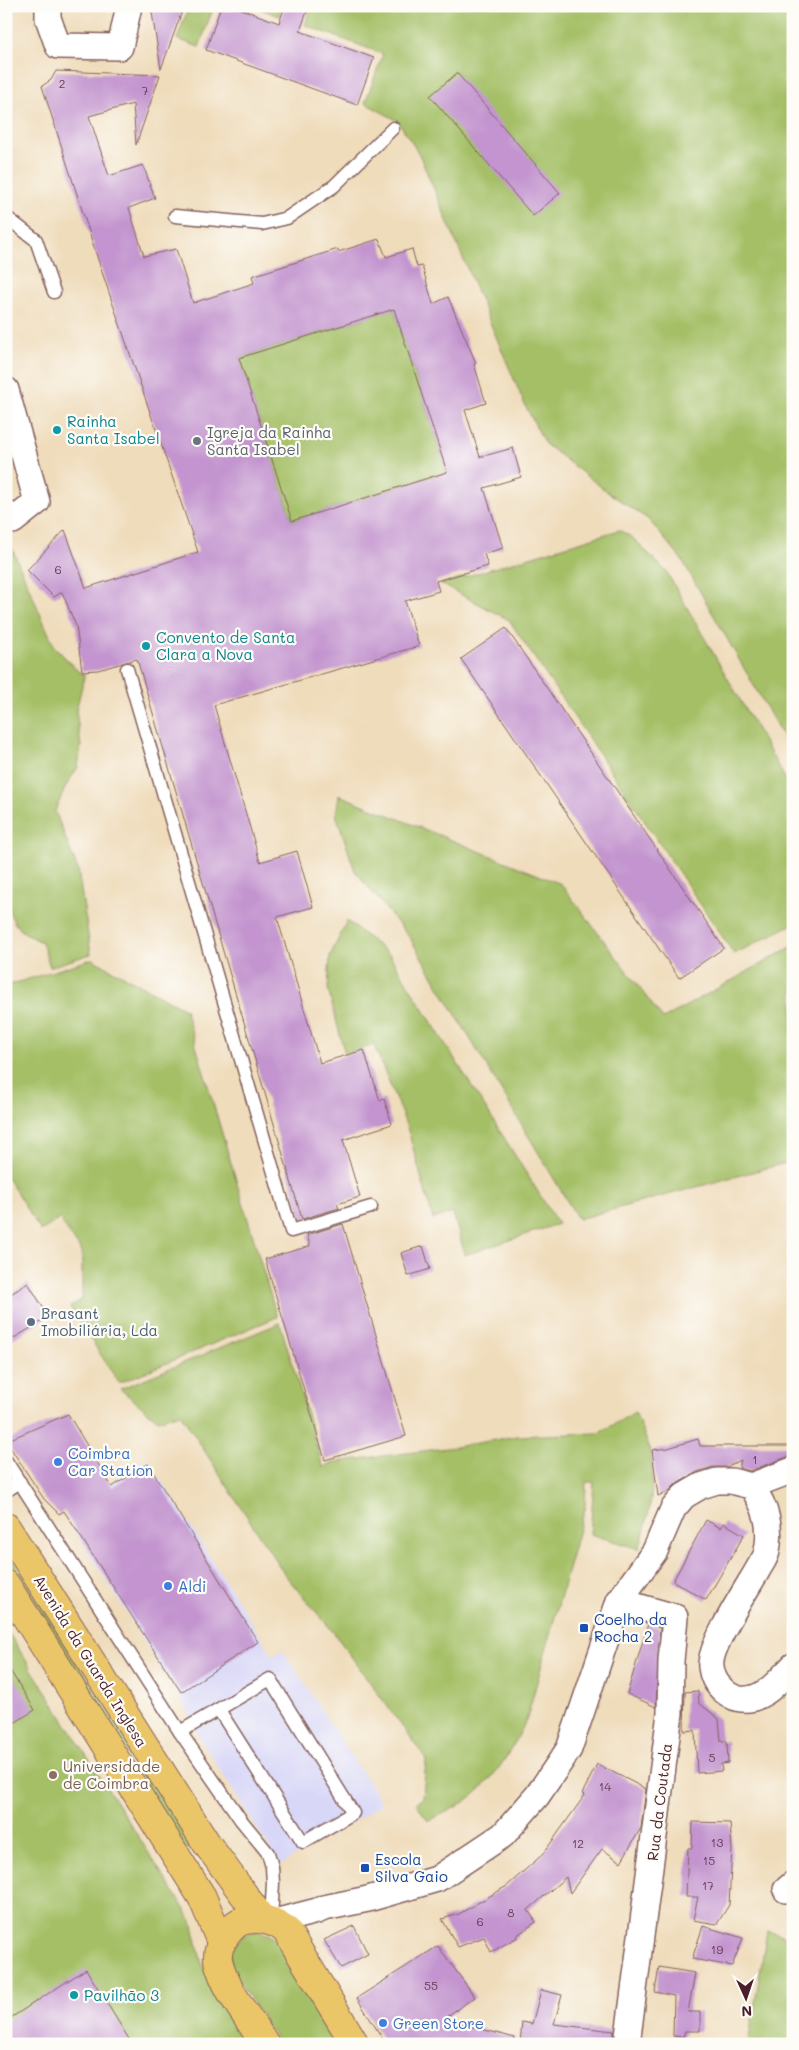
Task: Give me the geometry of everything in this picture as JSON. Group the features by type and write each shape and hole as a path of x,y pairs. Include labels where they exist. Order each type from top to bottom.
{"main road":[{"name":"Avenida da Guarda Inglesa","path":"6,1527 207,1844 269,1920 286,1930 356,2044"},
{"name":"Avenida da Guarda Inglesa","path":"6,1585 202,1897 221,1942"},
{"path":"265,2044 226,1982 218,1959 221,1942 232,1926 244,1920 269,1920"}],"street":[{"path":"48,6 48,18 58,46 120,47 128,6"},
{"path":"6,390 38,502 13,521 6,513"},
{"path":"269,1920 368,1899 437,1879 503,1835 537,1796 568,1749 620,1601 655,1551 673,1509 684,1496 701,1486 717,1481 752,1486 793,1470"},
{"path":"752,1486 762,1500 767,1516 769,1532 767,1553 716,1644 710,1666 716,1683 725,1692 739,1698 753,1698 769,1690 793,1666"},
{"name":"Rua da Coutada","path":"620,1601 675,1616 671,1661 670,1713 628,2044"},
{"path":"297,1948 318,1911"}],"lane":[{"path":"175,216 262,224 288,218 334,186 392,128"},
{"path":"6,217 36,240 54,292"},
{"path":"127,669 291,1231 371,1207"},
{"path":"6,1461 180,1732 241,1820 268,1853 272,1867 273,1883 269,1920"},
{"path":"6,1491 20,1482"},
{"path":"180,1732 270,1679 353,1813 303,1842 219,1710"}],"shaded area":[{"path":"147,1458 273,1656 283,1650 382,1804 280,1865 198,1735 179,1696 66,1516"}],"green space":[{"path":"189,6 214,6 199,47 177,39"},
{"path":"253,6 282,6 279,16"},
{"path":"311,6 793,6 793,754 682,560 649,520 609,493 545,444 524,403 419,154 398,121 365,103 383,54 305,25"},
{"path":"394,309 447,472 292,521 239,358"},
{"path":"619,530 633,538 666,571 793,792 793,924 734,954 509,620 441,584"},
{"path":"6,542 12,548 54,646 80,673 85,674 76,710 81,746 78,767 66,786 55,811 78,870 91,954 50,967 42,942 24,932 15,923 6,891"},
{"path":"339,795 561,884 663,1019 793,946 793,1161 578,1219 410,938 355,871 336,814"},
{"path":"347,921 389,954 558,1224 465,1255 453,1213 433,1219 407,1127 374,1045 345,1054 328,989 330,956"},
{"path":"92,959 185,1009 277,1317 119,1383 70,1307 82,1299 82,1252 59,1219 41,1231 6,1176 6,986"},
{"path":"280,1323 323,1467 334,1462 455,1447 517,1436 599,1433 635,1412 649,1447 652,1465 652,1489 646,1525 639,1549 590,1534 594,1482 586,1482 585,1508 527,1718 511,1749 492,1777 471,1797 428,1821 416,1803 423,1798 426,1759 334,1633 285,1575 180,1413 158,1420 120,1389"},
{"path":"6,1549 194,1845 187,1850 6,1563"},
{"name":"Universidade de Coimbra","path":"6,1629 192,1921 202,1965 252,2044 6,2044"},
{"path":"767,1931 793,1938 793,2044 748,2044"},
{"path":"252,1932 260,1932 272,1936 278,1941 342,2044 279,2044 232,1971 230,1951 242,1936"}],"building":[{"path":"151,6 184,6 161,69 155,32"},
{"path":"221,6 233,6 279,23 285,6 309,6 300,31 374,58 357,105 206,50"},
{"name":"Convento de Santa Clara a Nova","path":"56,71 160,75 136,145 133,104 89,116 109,176 143,165 155,198 129,208 144,256 176,249 193,303 254,283 252,276 338,249 338,252 379,239 386,257 412,249 417,267 422,266 433,304 448,297 476,363 474,364 486,403 465,410 480,457 513,448 521,477 484,488 503,548 484,554 488,566 436,581 439,591 405,601 419,646 214,705 260,862 297,851 313,907 277,917 320,1063 364,1050 380,1101 384,1099 392,1124 343,1140 360,1197 337,1204 339,1208 302,1219 137,659 98,670 82,671 76,626 62,592 54,597 27,570 65,530 86,588 198,552 103,275 42,86 51,80","holes":["394,309 447,472 292,521 239,358"]},
{"path":"457,73 560,193 533,216 430,96"},
{"path":"506,628 724,948 679,978 461,659"},
{"path":"343,1224 406,1436 325,1460 265,1259 310,1246 307,1235"},
{"path":"423,1246 430,1269 408,1276 401,1253"},
{"path":"28,1283 49,1317 6,1343 6,1297"},
{"name":"Aldi","path":"68,1414 112,1487 148,1464 258,1642 181,1692 64,1511 59,1514 44,1499 6,1441"},
{"path":"698,1439 700,1446 793,1446 793,1451 790,1456 750,1471 739,1468 741,1460 726,1467 713,1467 697,1472 676,1484 669,1491 658,1496 652,1450 668,1448"},
{"path":"706,1520 721,1528 724,1523 744,1535 706,1600 673,1581"},
{"path":"648,1624 660,1628 656,1707 627,1694"},
{"path":"6,1664 35,1710 6,1728"},
{"path":"698,1691 699,1703 719,1719 721,1741 727,1741 728,1763 721,1764 722,1771 697,1773 695,1730 684,1731 685,1692"},
{"path":"597,1764 646,1789 641,1828 621,1862 602,1849 570,1893 566,1877 528,1910 536,1922 516,1936 518,1937 491,1952 484,1937 458,1947 442,1919 459,1914 507,1886 543,1854 585,1795 582,1794"},
{"path":"693,1822 730,1823 732,1849 729,1905 717,1924 693,1920 698,1897 686,1897 688,1848 692,1848"},
{"path":"354,1926 368,1954 341,1968 324,1940"},
{"path":"703,1926 743,1938 732,1966 692,1959"},
{"path":"438,1946 475,1997 443,2019 515,2038 514,2044 386,2044 357,1998"},
{"path":"659,1967 695,1973 688,2012 700,2012 700,2031 685,2031 683,2037 673,2036 674,1996 655,1992"},
{"name":"Pavilhão 3","path":"86,1969 132,2044 6,2044 6,2021"},
{"path":"541,1990 562,1995 554,2024 614,2031 613,2044 520,2044 522,2022 532,2024"}],"place":[{"name":"Rainha Santa Isabel","path":"57,430"},
{"name":"Igreja da Rainha Santa Isabel","path":"197,441"},
{"name":"Convento de Santa Clara a Nova","path":"146,646"},
{"name":"Brasant Imobiliária, Lda","path":"31,1322"},
{"name":"Coimbra Car Station","path":"58,1462"},
{"name":"Aldi","path":"168,1586"},
{"name":"Coelho da Rocha 2","path":"584,1628"},
{"name":"Universidade de Coimbra","path":"53,1775"},
{"name":"Escola Silva Gaio","path":"365,1868"},
{"name":"Pavilhão 3","path":"74,1995"},
{"name":"Green Store","path":"383,2023"}]}
